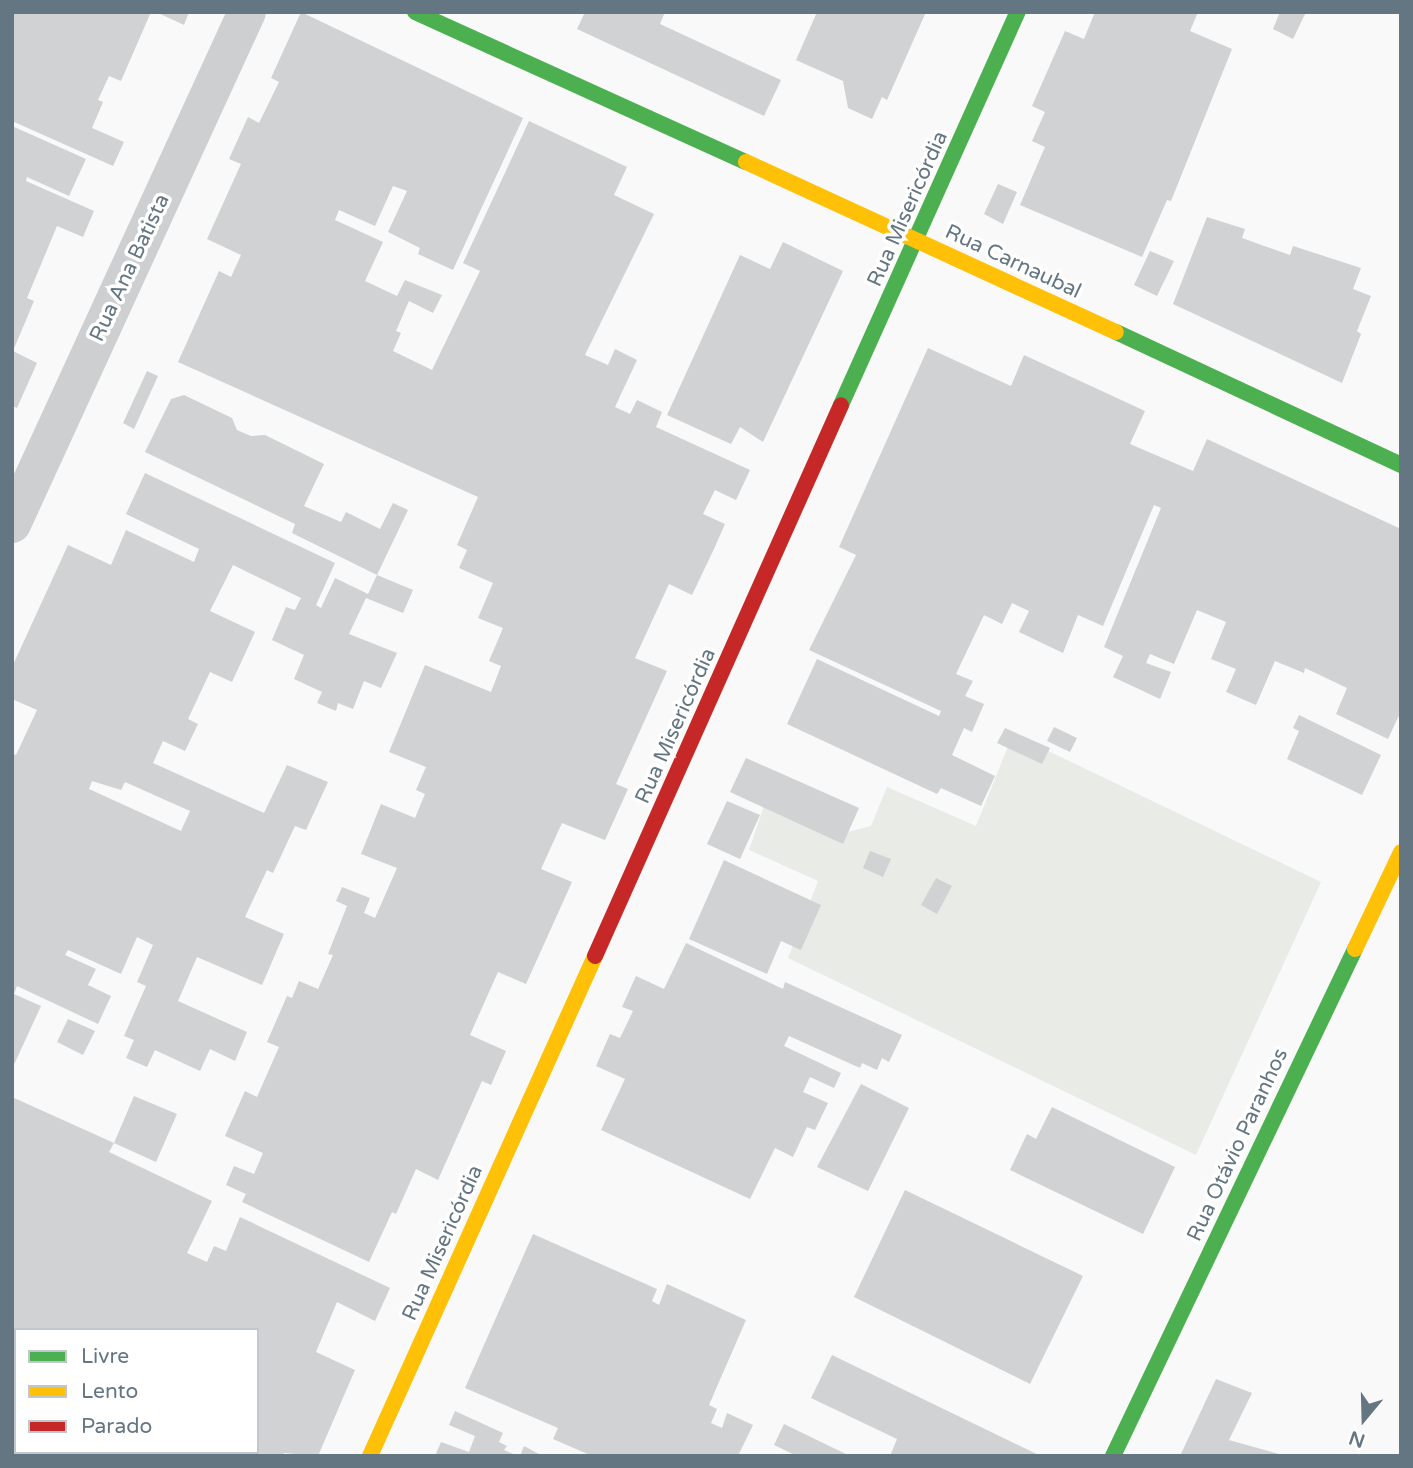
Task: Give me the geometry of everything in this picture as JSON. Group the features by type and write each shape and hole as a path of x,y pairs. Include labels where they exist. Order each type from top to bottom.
{"street":[{"name":"Rua Ana Batista","path":"12,524 247,12"},
{"name":"Rua Carnaubal","path":"415,12 918,240 1401,465"},
{"name":"Rua Misericórdia","path":"370,1456 918,240 1018,12"},
{"name":"Rua Otávio Paranhos","path":"1113,1456 1401,852"}],"shaded area":[{"path":"1013,734 1321,882 1196,1155 788,958 818,881 749,850 765,803 836,835 871,826 887,787 976,826"}],"building":[{"path":"12,12 151,12 121,81 109,76 98,100 103,102 92,128 124,142 113,166 12,121"},
{"path":"156,12 189,12 184,25"},
{"path":"301,12 523,118 453,270 418,254 420,248 388,232 407,191 393,186 375,226 339,210 335,220 383,242 365,281 397,296 405,280 442,295 433,313 409,301 396,331 401,333 393,351 432,370 480,271 463,263 529,121 627,167 614,195 654,214 585,355 608,365 615,349 637,360 615,407 630,414 637,400 662,412 656,427 750,470 736,500 715,490 703,514 725,524 714,549 692,595 669,584 635,658 667,671 616,784 628,789 605,840 562,823 541,869 572,882 526,984 498,972 470,1035 506,1051 491,1085 482,1081 438,1180 416,1169 396,1214 392,1212 369,1262 242,1202 246,1194 226,1185 234,1166 254,1174 263,1153 225,1136 245,1091 257,1097 279,1047 267,1042 287,996 292,998 299,981 318,989 333,955 328,954 347,906 336,901 342,887 370,898 364,913 375,918 397,868 361,854 381,804 415,818 425,794 416,790 426,767 389,752 425,665 491,692 501,666 489,661 503,628 478,618 493,583 459,568 467,550 457,545 478,497 178,362 219,271 231,277 241,255 207,239 241,164 229,159 248,117 259,123 279,82 271,78"},
{"path":"585,12 665,12 660,24 781,80 764,116 577,29"},
{"path":"817,12 926,12 887,100 882,97 872,119 848,108 843,81 796,60"},
{"path":"1095,12 1198,12 1190,31 1232,49 1171,201 1167,200 1142,257 1020,205 1045,147 1032,141 1045,112 1032,106 1065,31 1084,39"},
{"path":"1280,12 1306,12 1293,39 1273,29"},
{"path":"12,126 86,159 69,196 27,177 26,181 94,211 83,237 57,226 27,298 34,301 13,351 37,363 17,408 12,406"},
{"path":"998,184 1017,192 1003,224 984,214"},
{"path":"1207,217 1245,229 1242,238 1290,255 1293,246 1361,268 1353,289 1371,296 1357,331 1361,334 1342,383 1173,304"},
{"path":"783,242 843,271 763,442 740,427 731,444 667,415 740,255 770,269"},
{"path":"1150,251 1174,261 1157,296 1134,285"},
{"path":"928,348 1011,386 1024,355 1145,411 1130,444 1193,471 1207,439 1401,529 1401,711 1388,739 1336,714 1347,688 1305,668 1304,673 1275,661 1256,705 1226,692 1236,669 1211,659 1226,622 1197,610 1174,664 1150,654 1146,663 1171,672 1160,699 1113,677 1123,656 1104,647 1161,508 1154,505 1103,626 1078,615 1063,653 1019,632 1029,611 1012,603 1002,624 984,615 956,674 973,681 965,696 984,704 972,732 964,728 952,755 995,776 981,806 941,788 937,794 787,724 817,659 939,716 941,711 809,650 856,555 839,547"},
{"path":"147,371 158,376 134,429 123,423"},
{"path":"184,395 232,418 237,430 251,436 265,435 324,464 304,506 341,522 346,512 380,529 393,503 408,510 377,575 292,533 295,524 145,452 171,399"},
{"path":"145,473 335,563 316,605 321,608 335,578 368,594 377,575 413,590 403,613 366,598 349,634 397,653 381,688 364,681 353,709 338,703 336,711 317,703 322,692 294,679 304,655 272,640 286,607 295,610 301,598 233,565 210,611 255,632 232,682 210,672 188,719 198,724 185,751 163,741 153,763 264,813 287,765 328,782 306,830 295,826 273,873 267,870 245,917 284,934 262,985 197,957 178,1001 247,1032 235,1061 210,1049 200,1071 155,1050 147,1067 126,1058 134,1040 124,1036 146,986 137,982 153,945 137,937 121,974 68,950 65,955 96,969 88,985 111,996 98,1024 17,986 14,994 41,1006 12,1069 12,753 16,755 37,710 12,699 12,667 68,545 111,565 126,530 194,562 199,549 126,514","holes":["92,781 121,790 125,782 190,811 181,831 89,789"]},
{"path":"1299,715 1381,755 1362,795 1287,759 1299,731 1293,728"},
{"path":"1054,727 1077,738 1070,752 1047,741"},
{"path":"1005,728 1050,748 1042,764 997,743"},
{"path":"746,758 859,808 843,844 730,792"},
{"path":"727,801 760,815 740,859 707,844"},
{"path":"870,851 891,859 883,877 863,868"},
{"path":"724,860 821,905 801,950 781,941 767,974 689,939"},
{"path":"936,878 952,886 937,914 921,905"},
{"path":"686,943 783,989 785,982 902,1035 889,1062 882,1058 877,1070 862,1063 860,1068 789,1036 784,1046 841,1073 834,1088 810,1077 803,1092 828,1103 815,1130 807,1127 793,1157 775,1148 750,1199 601,1130 625,1079 596,1066 610,1034 620,1038 633,1011 622,1007 636,976 664,989"},
{"path":"68,1019 95,1031 83,1055 57,1042"},
{"path":"861,1084 909,1108 868,1191 817,1167"},
{"path":"134,1096 177,1114 156,1162 114,1143"},
{"path":"12,1097 114,1143 109,1152 212,1201 187,1253 207,1262 214,1246 226,1251 240,1217 390,1288 375,1321 337,1302 316,1352 355,1370 318,1456 284,1453 283,1456 177,1454 259,1454 259,1328 14,1328 12,1360"},
{"path":"1052,1107 1175,1167 1143,1234 1010,1170 1027,1134 1036,1139"},
{"path":"905,1190 1083,1276 1030,1384 854,1297"},
{"path":"533,1234 657,1289 652,1301 659,1305 667,1284 746,1320 709,1405 717,1409 711,1423 722,1428 727,1413 753,1425 738,1456 592,1456 553,1439 558,1428 465,1388"},
{"path":"832,1355 1041,1456 890,1456 897,1439 811,1398"},
{"path":"1216,1379 1252,1393 1229,1440 1286,1456 1180,1456"},
{"path":"455,1411 503,1433 499,1442 507,1446 504,1450 518,1456 435,1456 441,1442 469,1452 475,1436 449,1425"},
{"path":"784,1424 850,1456 797,1456 774,1445"},
{"path":"524,1446 539,1454 538,1456 520,1456"}],"traffic: fast":[{"path":"415,12 746,162"},
{"path":"841,405 1018,12"},
{"path":"1116,332 1401,465"},
{"path":"1113,1456 1355,949"}],"traffic: slow":[{"path":"746,162 1116,332"},
{"path":"1355,949 1401,852"},
{"path":"370,1456 595,956"}],"traffic: jam":[{"path":"595,956 841,405"}]}
